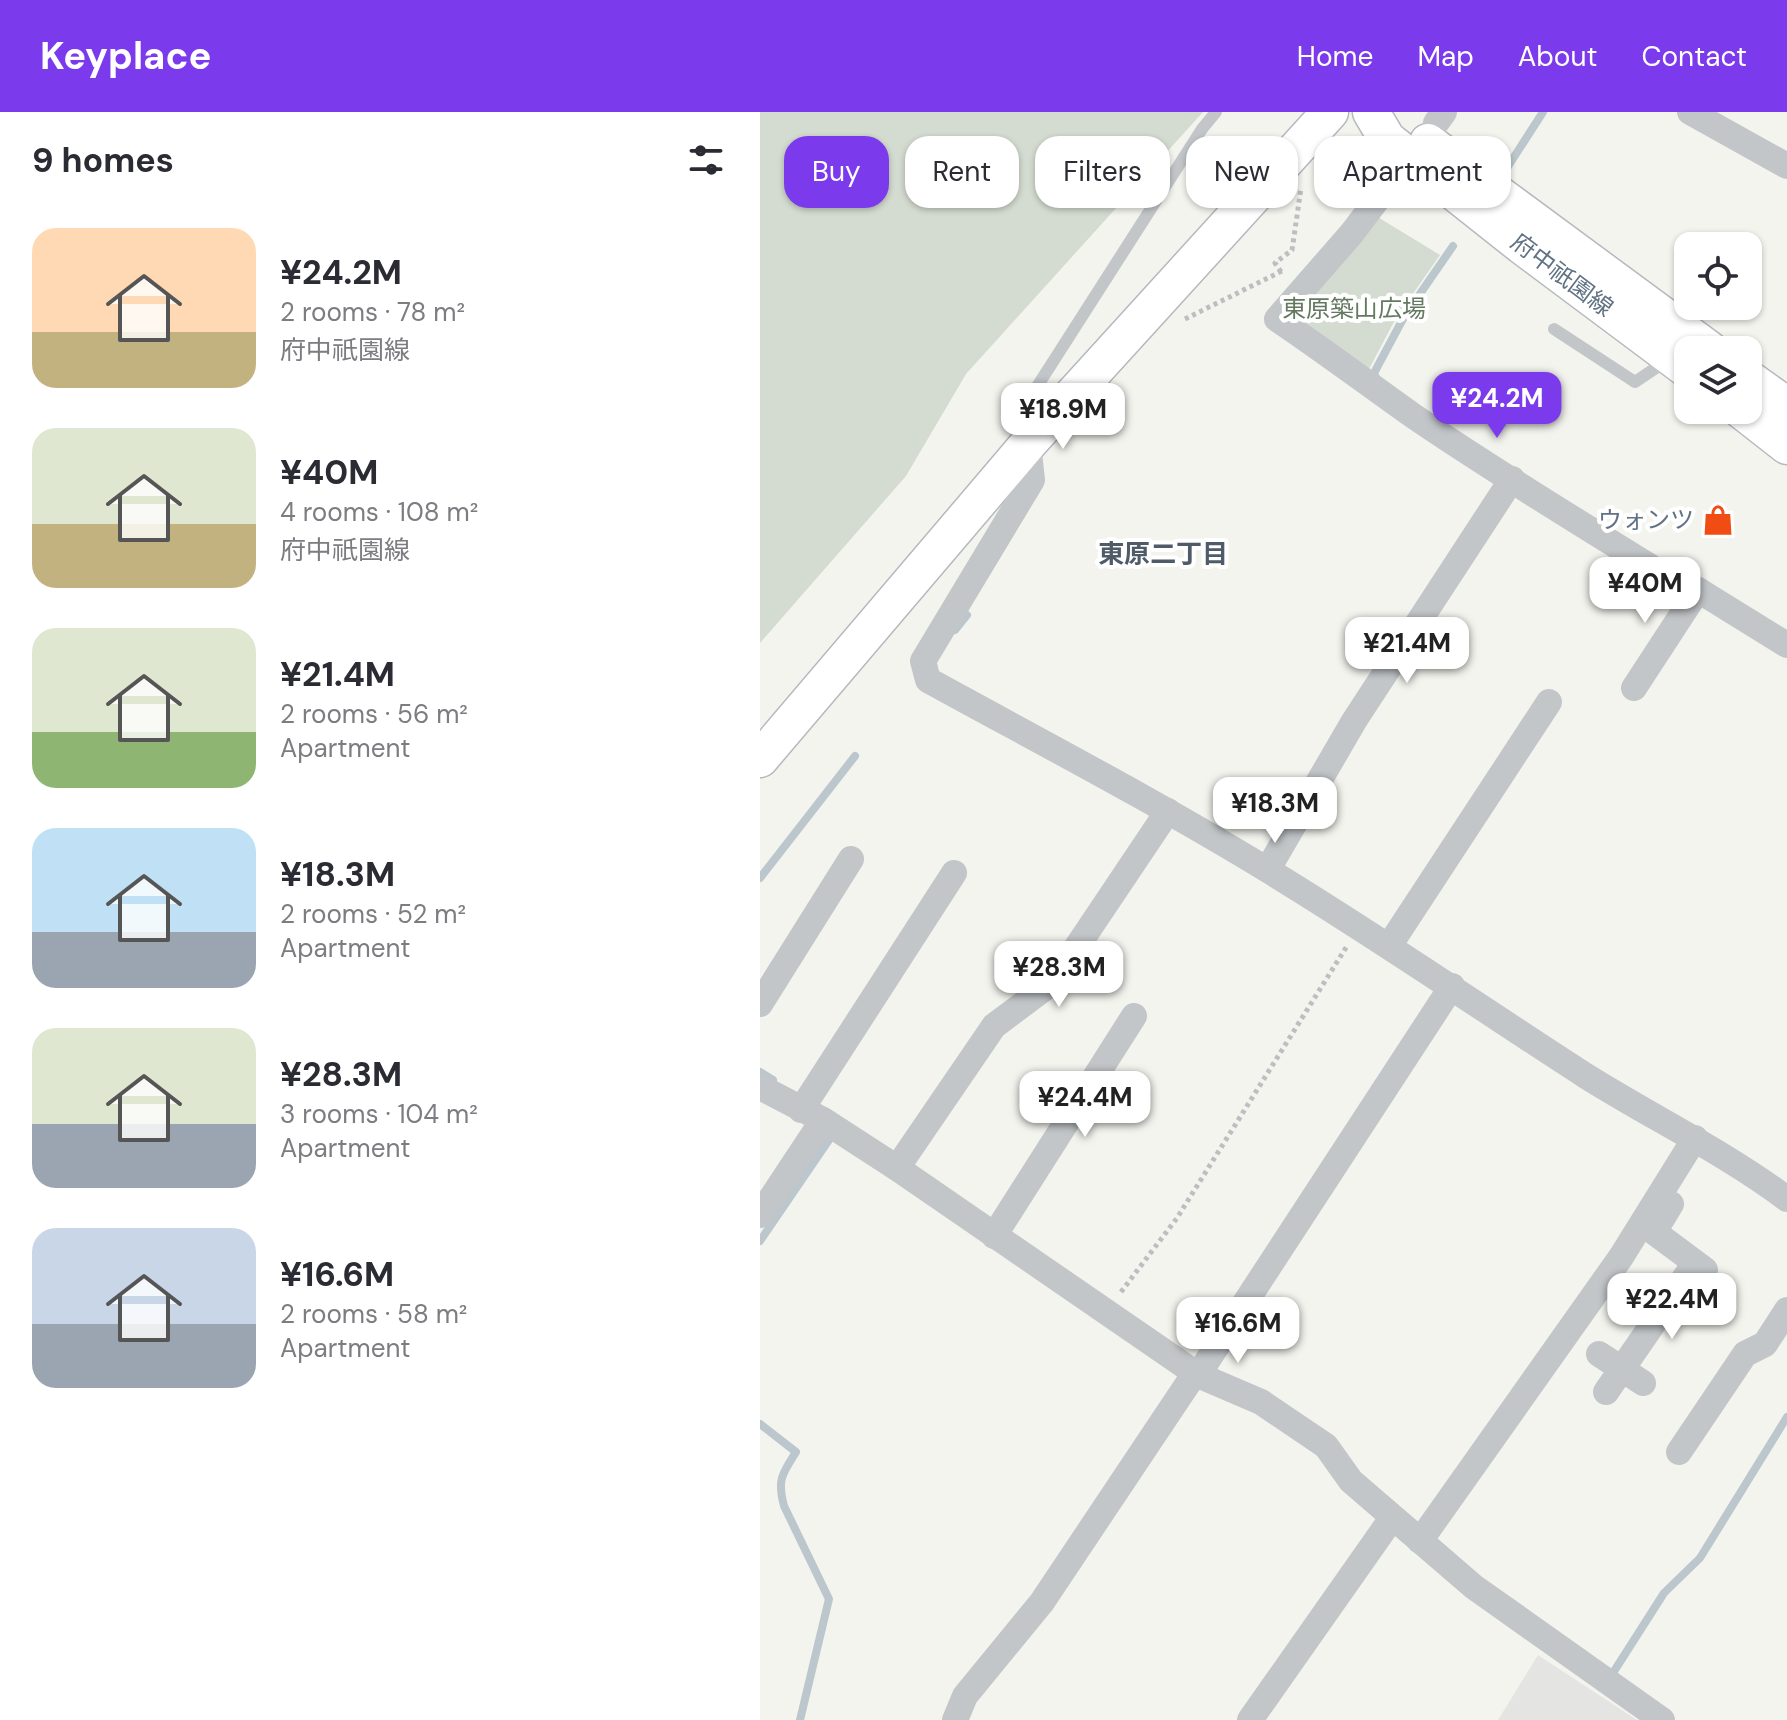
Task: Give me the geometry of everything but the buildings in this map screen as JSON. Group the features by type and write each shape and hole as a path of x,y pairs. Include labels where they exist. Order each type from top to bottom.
{"main road":[{"path":"760,759 1028,444 1330,112"},
{"name":"府中祇園線","path":"1371,112 1387,139 1522,246 1674,360"},
{"name":"府中祇園線","path":"1389,112 1691,336"},
{"path":"1762,388 1787,406"},
{"path":"1759,424 1787,446"}],"street":[{"path":"1690,112 1787,166"},
{"path":"1371,208 1277,319 1412,415 1512,479 1686,589 1698,590 1787,645"},
{"path":"1028,444 1032,480 923,661 928,680 1268,869 1588,1077 1704,1144 1787,1199"},
{"path":"1268,869 1354,721 1512,479"},
{"path":"1634,688 1698,590"},
{"path":"1389,946 1549,702"},
{"path":"897,1168 994,1026 1054,981 1168,811"},
{"path":"760,1004 851,859"},
{"path":"760,1215 812,1115 954,873"},
{"path":"955,1720 965,1696 1042,1602 1189,1382 1198,1375 1452,986"},
{"path":"994,1236 1134,1016"},
{"path":"760,1087 897,1168 1198,1375 1261,1402 1326,1446 1351,1481 1474,1587 1662,1720"},
{"path":"1606,1392 1632,1376 1700,1266 1654,1232 1694,1167 1704,1144"},
{"path":"1420,1541 1704,1144"},
{"path":"1679,1452 1745,1354 1765,1344 1787,1310"},
{"path":"1599,1354 1632,1376"},
{"path":"1250,1720 1392,1518"}],"lane":[{"path":"1028,444 1019,427 1024,407 1202,129 1216,112"},
{"path":"1554,329 1635,382 1674,366"}],"path":[{"path":"1281,272 1275,263 1292,250 1302,180"},
{"path":"1172,325 1290,266"},
{"path":"1113,1302 1177,1218 1358,928"}],"shaded area":[{"path":"1538,1655 1637,1720 1498,1720"}],"green space":[{"path":"760,112 1203,112 1170,148 1170,136 1035,136 1035,208 1116,208 966,374 906,476 760,643"},
{"name":"東原築山広場","path":"1376,216 1440,255 1396,318 1369,369 1292,318"}],"waterway":[{"path":"1511,162 1543,112"},
{"path":"1377,380 1374,373 1404,317 1453,246"},
{"path":"955,630 967,615"},
{"path":"760,878 855,756"},
{"path":"760,1072 773,1080"},
{"path":"760,1241 831,1137"},
{"path":"1611,1676 1664,1593 1700,1558 1787,1417"},
{"path":"760,1424 796,1452 782,1478 784,1506 829,1599 800,1720"}],"place":[{"name":"ウォンツ","path":"1718,520"}],"district":[{"name":"東原二丁目","path":"1163,554"}]}
